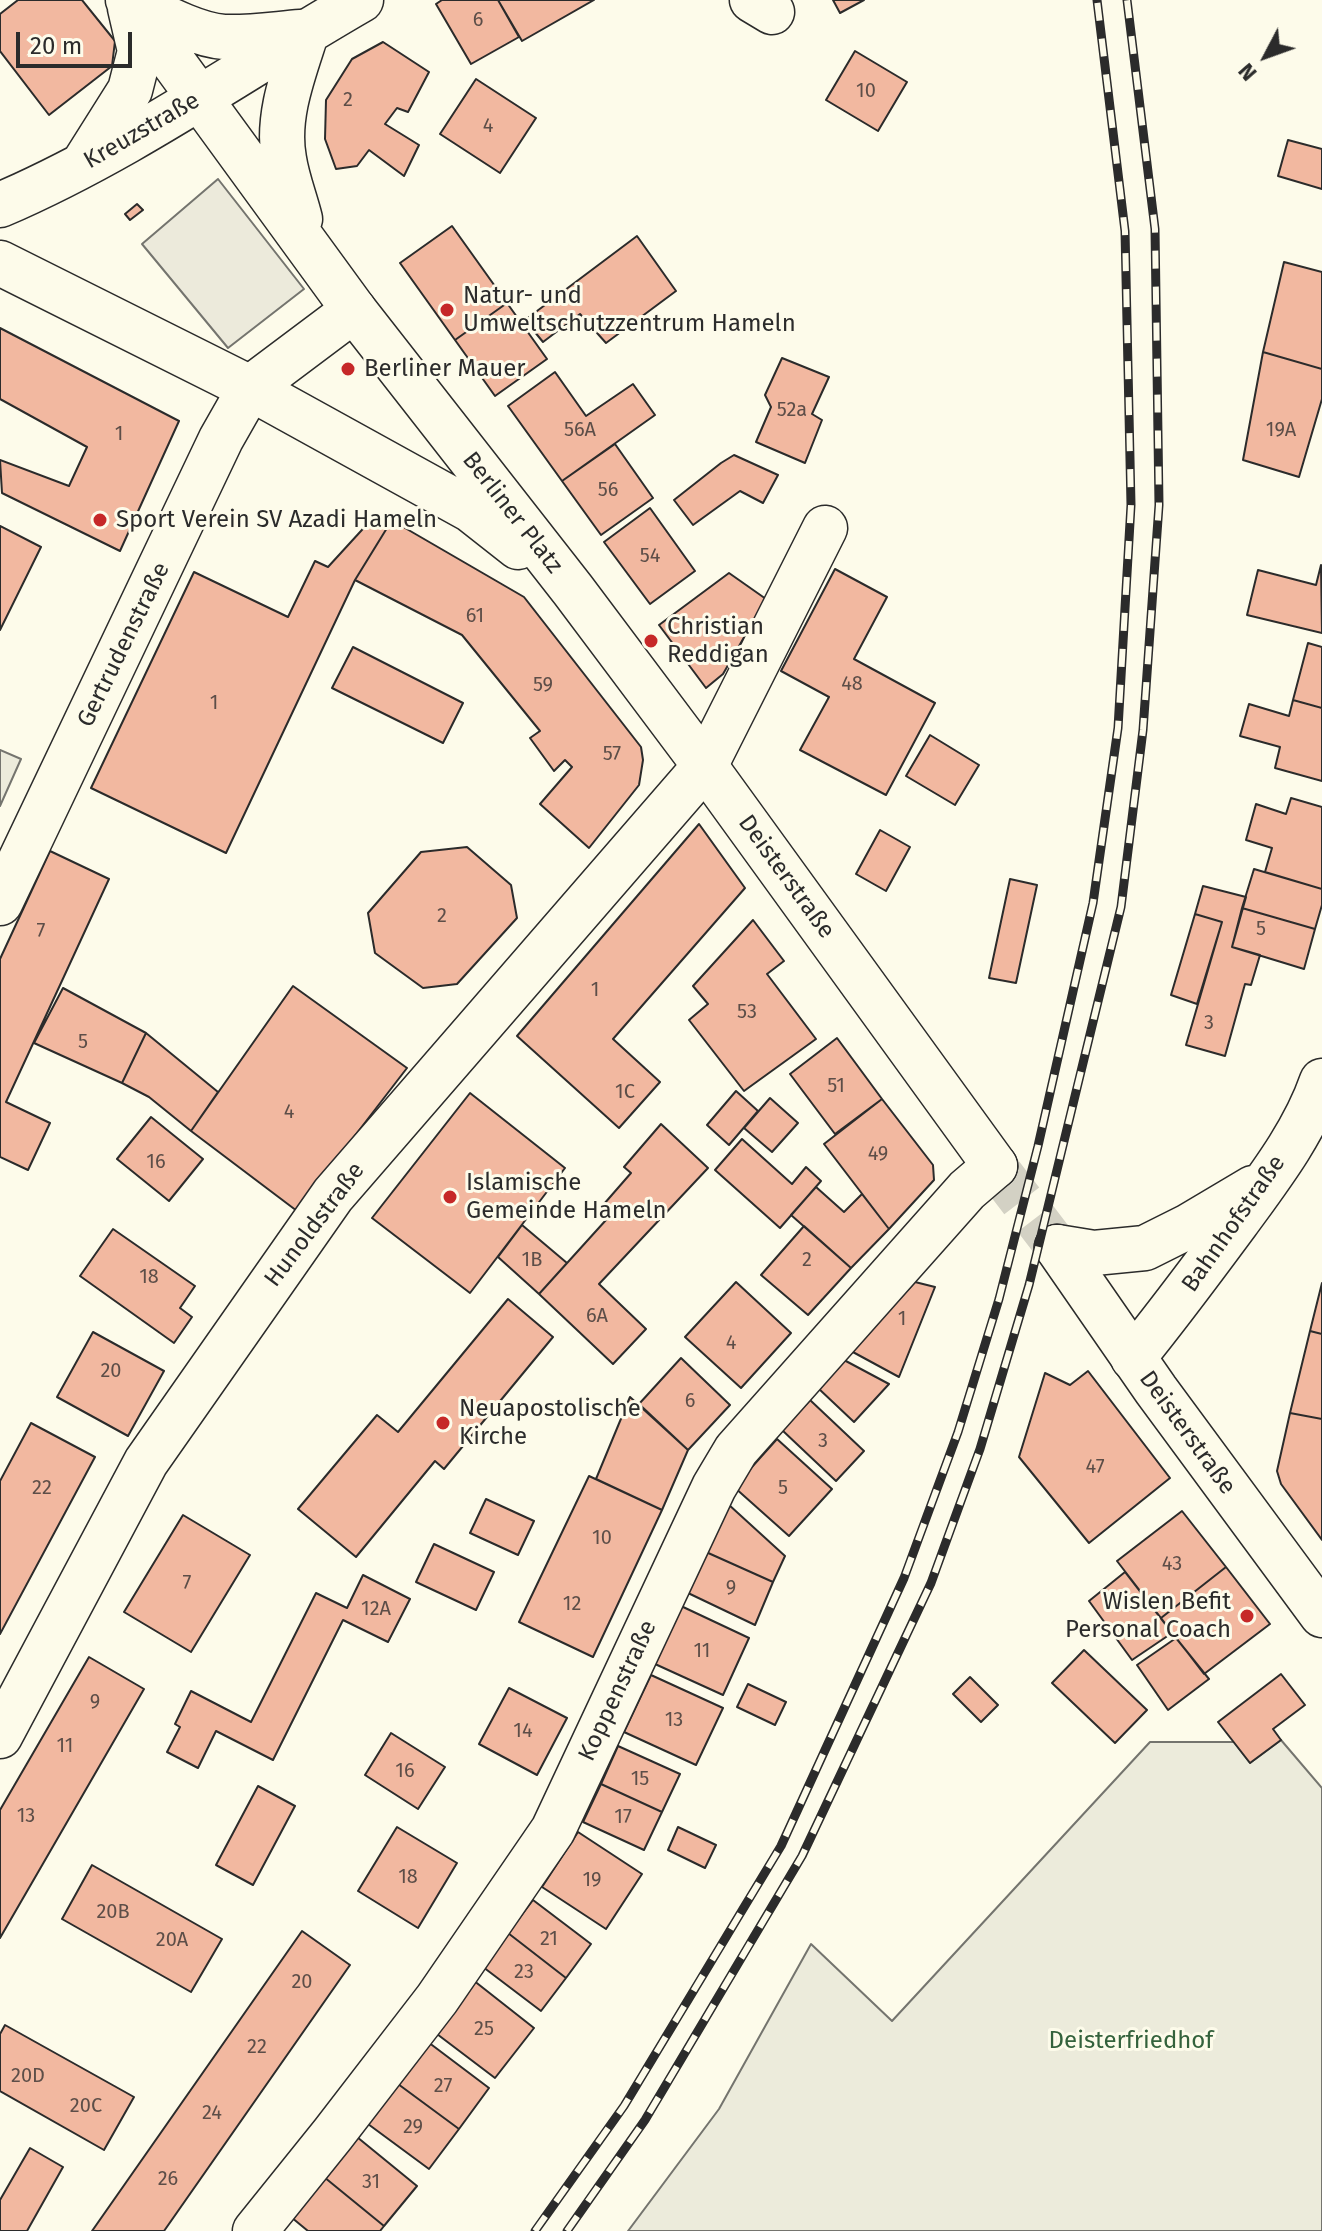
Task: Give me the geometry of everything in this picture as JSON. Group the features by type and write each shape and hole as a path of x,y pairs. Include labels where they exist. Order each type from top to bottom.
{"street":[{"path":"129,0 180,24 221,37 307,31 282,122 283,157 307,245"},
{"path":"129,0 199,99"},
{"path":"82,165 130,90 140,51 129,0"},
{"name":"Kreuzstraße","path":"0,205 161,122 361,0"},
{"name":"Berliner Platz","path":"199,99 354,310 573,590"},
{"name":"Berliner Platz","path":"0,263 250,388 471,510 573,590"},
{"path":"250,388 354,310"},
{"name":"Gertrudenstraße","path":"0,903 221,439 250,388"},
{"name":"Hunoldstraße","path":"0,1736 146,1462 333,1195 705,766 825,528"},
{"name":"Deisterstraße","path":"573,590 705,766 995,1166"},
{"name":"Bahnhofstraße","path":"1133,1358 1174,1308 1269,1178 1314,1105 1322,1081"},
{"name":"Koppenstraße","path":"255,2231 437,1999 553,1830 714,1487 736,1450 967,1190 995,1166"},
{"name":"Deisterstraße","path":"1269,1178 1189,1226 1145,1248 1094,1253 1057,1247 1133,1358 1322,1615"}],"green space":[{"path":"0,750 21,759 0,806"},
{"name":"Deisterfriedhof","path":"1281,1740 1322,1788 1322,2231 628,2231 719,2109 811,1944 892,2021 1150,1742 1234,1742 1250,1763"}],"shaded area":[{"path":"218,179 304,289 228,348 142,244"}],"building":[{"path":"18,0 82,0 115,41 112,66 49,115 0,51 0,14"},
{"path":"442,0 498,0 519,37 471,64 436,4"},
{"path":"498,0 594,0 522,41"},
{"path":"833,0 864,0 840,13"},
{"path":"383,42 429,72 408,112 397,108 385,124 419,145 404,176 369,150 357,166 336,169 325,139 326,100 352,59"},
{"path":"855,51 907,82 878,131 826,100"},
{"path":"476,79 536,118 500,173 440,134"},
{"path":"1288,140 1322,149 1322,189 1278,176"},
{"path":"137,204 143,210 130,220 125,214"},
{"path":"452,226 507,303 455,340 400,263"},
{"path":"637,236 676,291 606,343 580,314 543,342 525,320"},
{"path":"1284,262 1322,272 1322,369 1263,352"},
{"path":"507,303 547,359 495,396 455,340"},
{"path":"0,328 179,421 120,551 2,493 0,460 69,486 87,447 0,399"},
{"path":"1263,352 1322,369 1322,399 1299,477 1243,460"},
{"path":"782,358 829,377 812,414 822,420 805,463 756,442 771,407 765,395"},
{"path":"555,372 586,416 633,384 655,415 562,481 508,406"},
{"path":"615,444 653,498 601,535 562,481"},
{"path":"734,455 778,475 763,503 740,491 693,525 674,500"},
{"path":"650,508 695,571 650,604 604,542"},
{"path":"371,520 387,528 355,580 226,853 91,788 194,572 288,617 315,561 328,567"},
{"path":"393,521 524,597 641,747 643,760 639,785 589,848 540,804 572,767 565,760 554,771 530,738 540,731 462,635 355,580"},
{"path":"0,526 41,547 0,630"},
{"path":"1321,565 1322,633 1247,615 1258,570 1316,585"},
{"path":"835,569 887,597 854,659 935,703 886,795 800,750 829,697 781,671"},
{"path":"729,573 766,599 723,674 706,688 659,625"},
{"path":"1308,643 1322,647 1322,708 1293,700"},
{"path":"353,647 463,703 443,743 332,688"},
{"path":"1293,700 1322,708 1322,781 1275,768 1280,747 1240,736 1249,704 1289,716"},
{"path":"930,735 979,765 955,805 906,776"},
{"path":"1291,798 1322,807 1322,889 1265,872 1272,848 1246,840 1256,804 1286,814"},
{"path":"699,824 745,888 613,1039 660,1082 619,1128 517,1036"},
{"path":"880,830 910,847 886,891 856,874"},
{"path":"467,847 511,885 517,918 457,984 423,988 375,953 368,913 421,852"},
{"path":"50,851 109,879 6,1102 50,1123 28,1170 0,1157 0,959"},
{"path":"1254,869 1322,889 1322,905 1315,929 1242,908"},
{"path":"1010,879 1037,885 1016,983 989,978"},
{"path":"1203,886 1246,897 1232,947 1260,955 1251,985 1245,984 1225,1056 1186,1045 1222,922 1195,914"},
{"path":"1242,908 1315,929 1304,969 1232,947"},
{"path":"1195,914 1222,922 1197,1004 1171,995"},
{"path":"753,920 784,961 767,974 816,1039 744,1091 689,1020 708,1004 693,986"},
{"path":"293,986 407,1068 297,1211 191,1131"},
{"path":"63,988 146,1033 122,1083 34,1043"},
{"path":"146,1033 218,1092 191,1131 149,1097 122,1083"},
{"path":"837,1038 882,1099 835,1134 790,1074"},
{"path":"736,1091 758,1111 729,1145 707,1125"},
{"path":"470,1093 565,1168 470,1293 372,1218"},
{"path":"770,1098 798,1123 772,1152 744,1128"},
{"path":"882,1099 933,1165 934,1180 889,1229 824,1144"},
{"path":"151,1117 203,1159 169,1201 117,1159"},
{"path":"661,1124 708,1168 599,1284 646,1329 613,1364 539,1294 606,1220 597,1212 631,1173 624,1167"},
{"path":"742,1139 792,1184 806,1167 821,1181 780,1228 715,1170"},
{"path":"816,1187 844,1212 862,1194 889,1229 851,1268 791,1215"},
{"path":"522,1225 567,1263 539,1294 498,1257"},
{"path":"804,1226 851,1268 808,1315 761,1275"},
{"path":"113,1229 195,1286 180,1308 192,1317 174,1343 80,1276"},
{"path":"736,1282 791,1333 741,1388 685,1337"},
{"path":"915,1282 935,1287 899,1377 851,1351"},
{"path":"1322,1283 1322,1334 1310,1331"},
{"name":"Neuapostolische Kirche","path":"508,1299 553,1337 444,1469 435,1461 356,1557 298,1509 377,1415 398,1432"},
{"path":"1310,1331 1322,1334 1322,1419 1290,1413"},
{"path":"93,1332 164,1371 128,1436 57,1397"},
{"path":"681,1358 730,1405 688,1450 639,1404"},
{"path":"844,1360 889,1384 854,1422 818,1388"},
{"path":"1088,1371 1170,1478 1089,1543 1019,1457 1045,1373 1070,1385"},
{"path":"630,1397 688,1450 662,1510 596,1479"},
{"path":"810,1400 864,1451 836,1481 782,1430"},
{"path":"1290,1413 1322,1419 1322,1540 1281,1484 1277,1471"},
{"path":"31,1423 95,1457 0,1634 0,1481"},
{"path":"777,1439 832,1489 789,1536 734,1487"},
{"path":"589,1476 662,1510 593,1657 519,1622"},
{"path":"486,1499 534,1521 518,1555 470,1533"},
{"path":"728,1504 785,1556 773,1582 706,1552"},
{"path":"1182,1511 1226,1567 1161,1618 1117,1561"},
{"path":"183,1515 250,1555 191,1652 124,1612"},
{"path":"434,1544 494,1572 476,1610 416,1582"},
{"path":"706,1552 773,1582 755,1625 688,1593"},
{"path":"1226,1567 1270,1624 1204,1674 1161,1618"},
{"path":"1125,1572 1172,1633 1132,1660 1089,1601"},
{"path":"363,1575 410,1599 388,1642 343,1620 273,1760 216,1731 198,1768 167,1752 180,1727 175,1724 191,1691 251,1722 316,1593 347,1608"},
{"path":"681,1606 749,1638 723,1695 655,1664"},
{"path":"1176,1638 1209,1679 1168,1710 1137,1665"},
{"path":"1084,1650 1147,1710 1115,1743 1052,1683"},
{"path":"89,1657 144,1689 0,1938 0,1810"},
{"path":"1281,1674 1305,1705 1273,1729 1281,1740 1250,1763 1218,1722"},
{"path":"651,1675 723,1708 696,1765 624,1732"},
{"path":"970,1677 998,1705 981,1722 953,1694"},
{"path":"748,1684 786,1702 775,1725 737,1707"},
{"path":"509,1688 567,1718 537,1775 479,1744"},
{"path":"391,1733 445,1767 418,1809 365,1775"},
{"path":"618,1746 680,1774 662,1812 601,1784"},
{"path":"601,1784 662,1812 644,1850 583,1822"},
{"path":"258,1786 295,1806 253,1885 216,1865"},
{"path":"397,1827 457,1863 418,1928 358,1891"},
{"path":"678,1827 716,1845 705,1868 668,1850"},
{"path":"578,1832 642,1874 606,1929 542,1887"},
{"path":"92,1865 222,1939 191,1992 62,1919"},
{"path":"533,1900 591,1944 566,1978 508,1933"},
{"path":"302,1931 350,1965 164,2231 92,2231"},
{"path":"508,1933 566,1978 541,2011 483,1967"},
{"path":"473,1980 534,2028 495,2078 433,2031"},
{"path":"5,2025 134,2097 104,2150 0,2091 0,2034"},
{"path":"428,2042 489,2088 459,2129 398,2084"},
{"path":"398,2084 459,2129 429,2169 368,2124"},
{"path":"357,2137 417,2186 384,2226 324,2177"},
{"path":"30,2148 63,2167 27,2231 0,2231 0,2200"},
{"path":"324,2177 384,2226 380,2231 308,2231 291,2217"}],"tunnel":[{"path":"995,1166 1057,1247"}],"railway":[{"path":"535,2231 624,2106 781,1846 904,1578 958,1432 999,1299 1038,1146 1093,903 1118,728 1131,505 1125,231 1097,0"},
{"path":"567,2231 645,2120 802,1856 931,1583 980,1449 1029,1285 1121,907 1143,730 1159,505 1155,229 1127,0"}],"place":[{"name":"Natur- und Umweltschutzzentrum Hameln","path":"447,310"},
{"name":"Berliner Mauer","path":"348,369"},
{"name":"Sport Verein SV Azadi Hameln","path":"100,520"},
{"name":"Christian Reddigan","path":"651,641"},
{"name":"Islamische Gemeinde Hameln","path":"450,1197"},
{"name":"Neuapostolische Kirche","path":"443,1423"},
{"name":"Wislen Befit Personal Coach","path":"1247,1616"}]}
